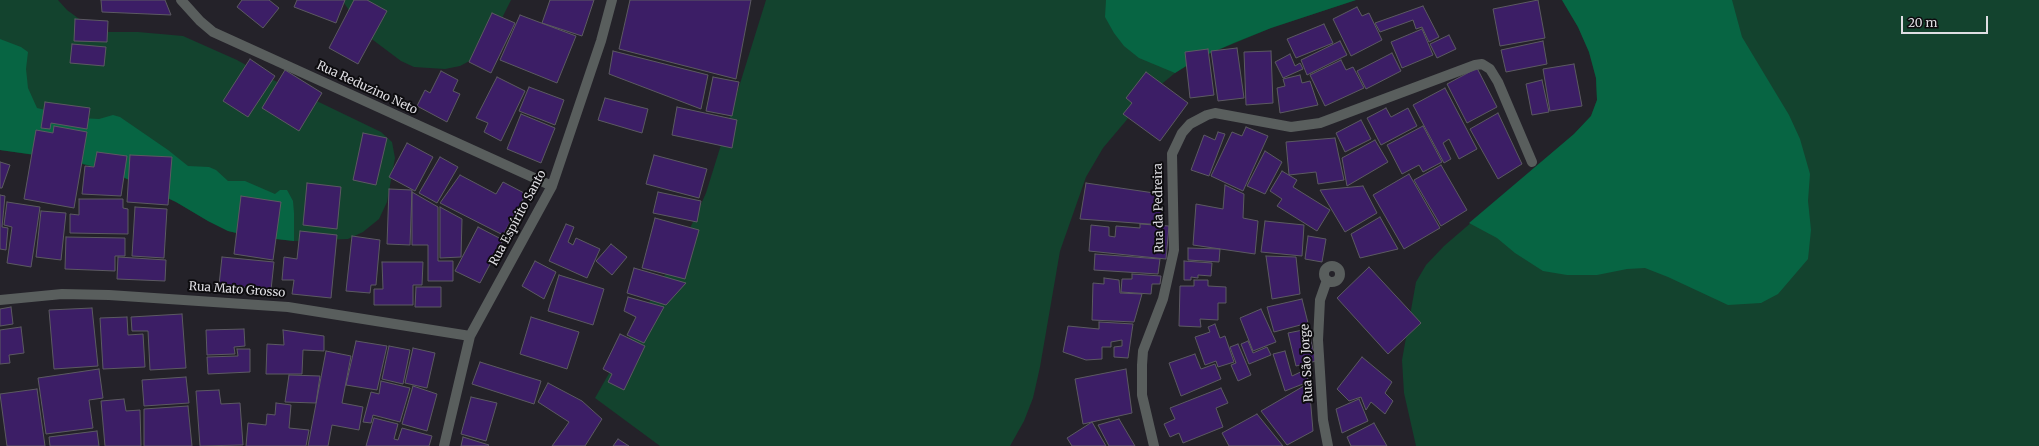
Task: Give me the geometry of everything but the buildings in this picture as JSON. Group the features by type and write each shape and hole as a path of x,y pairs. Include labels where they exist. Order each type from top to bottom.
{"street":[{"name":"Rua Reduzino Neto","path":"181,0 200,21 213,32 552,186"},
{"name":"Rua Espírito Santo","path":"444,446 470,336 552,186 601,41 612,0"},
{"name":"Rua da Pedreira","path":"1154,446 1142,395 1143,351 1156,321 1172,267 1174,237 1172,154 1182,133 1190,124 1198,119 1215,113 1291,127 1320,123 1475,65 1482,64 1490,69 1498,82 1532,162"},
{"name":"Rua São Jorge","path":"1327,280 1320,300 1318,340 1323,420 1328,446"},
{"name":"Rua Mato Grosso","path":"0,300 62,294 109,295 288,307 470,336"}],"green space":[{"path":"0,0 58,0 67,10 82,21 105,32 138,32 183,36 237,60 269,78 381,132 392,142 395,158 387,202 379,219 363,232 348,239 294,241 249,236 228,231 176,202 110,171 61,159 0,150"},
{"path":"342,0 511,0 494,34 477,57 460,66 445,69 414,67 401,61 365,34"},
{"path":"766,0 1356,0 1271,28 1199,58 1175,73 1146,97 1103,148 1086,177 1060,251 1040,367 1033,398 1024,421 1010,446 660,446 595,398 687,235 706,193"},
{"path":"1106,0 1356,0 1271,28 1236,42 1199,58 1175,73 1139,58 1124,46 1114,33 1105,17"},
{"path":"1562,0 2039,0 2039,446 1416,446 1404,393 1402,360 1416,282 1426,265 1444,246 1574,134 1591,116 1597,100 1596,78 1589,52 1578,27"},
{"path":"1562,0 1732,0 1742,37 1789,115 1800,139 1810,174 1808,201 1811,230 1808,259 1778,294 1761,303 1728,305 1645,268 1627,269 1597,275 1567,275 1543,271 1515,253 1497,238 1469,223 1574,134 1591,116 1597,100 1596,78 1589,52 1578,27"},
{"path":"0,39 21,47 28,52 26,69 28,88 37,108 80,118 99,119 113,115 120,117 168,150 188,166 209,167 216,170 228,181 245,181 275,194 280,190 287,190 293,201 294,241 249,236 228,231 176,202 110,171 65,159 0,150"}]}
